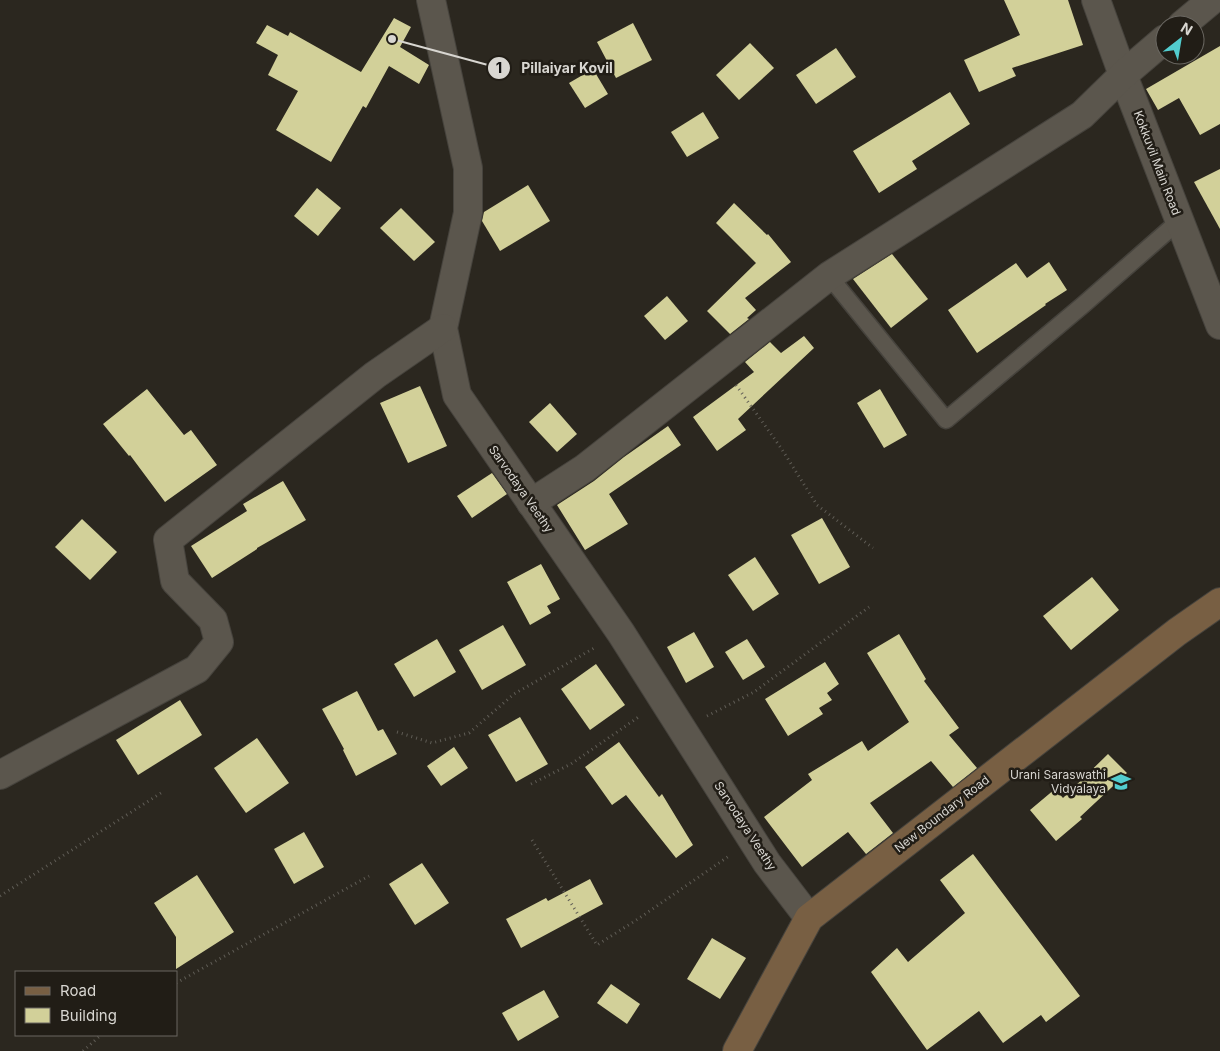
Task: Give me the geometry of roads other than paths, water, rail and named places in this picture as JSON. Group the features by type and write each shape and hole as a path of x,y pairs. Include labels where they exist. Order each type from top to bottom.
{"main road":[{"name":"New Boundary Road","path":"737,1051 809,918 1169,638 1220,602"}],"street":[{"name":"Sarvodaya Veethy","path":"431,0 468,168 468,213 444,328 457,395 621,633 767,863 809,918"},
{"name":"Kokkuvil Main Road","path":"1096,0 1123,75 1220,325"},
{"path":"1194,15 1212,0"},
{"path":"531,503 585,468 829,276 1082,115 1123,75 1155,48"},
{"path":"0,775 198,669 219,642 213,620 175,581 168,540 375,375 444,328"}],"lane":[{"path":"829,276 946,420 1083,305 1179,221"}],"place":[{"name":"Pillaiyar Kovil","path":"392,39"},
{"name":"Urani Saraswathi Vidyalaya","path":"1121,782"}]}
